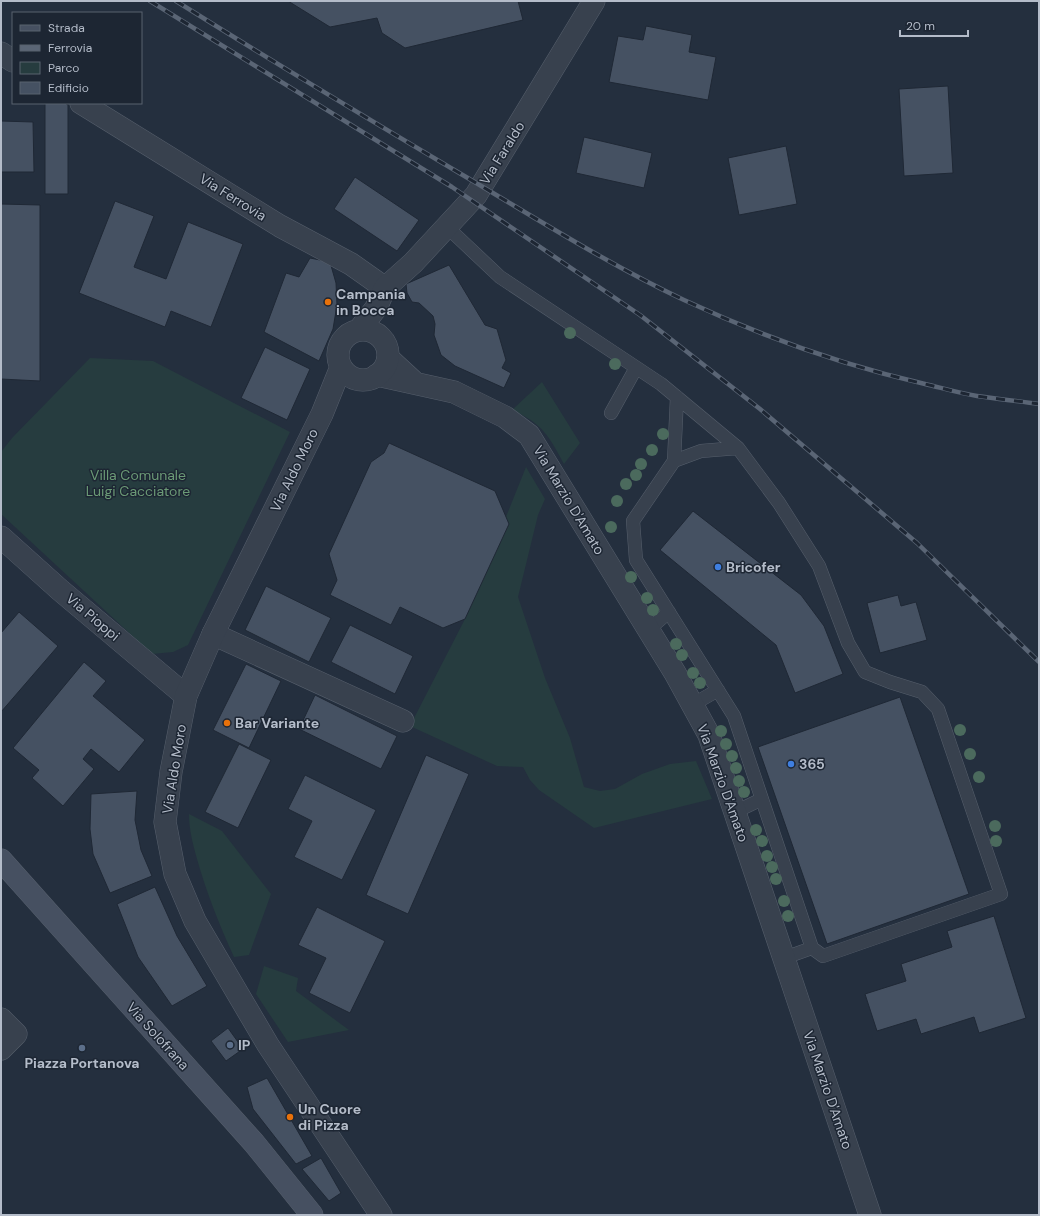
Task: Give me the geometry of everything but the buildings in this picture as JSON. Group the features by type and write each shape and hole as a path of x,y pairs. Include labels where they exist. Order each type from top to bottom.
{"main road":[{"name":"Via Solofrana","path":"1,860 254,1143 312,1215"}],"street":[{"name":"Via Faraldo","path":"385,288 413,263 476,195 594,1"},
{"path":"1,53 12,60"},
{"name":"Via Ferrovia","path":"83,104 280,226 351,264 385,288"},
{"path":"360,330 376,308 385,288"},
{"path":"376,308 380,337"},
{"path":"360,330 374,332 380,337 388,350 376,371 356,380 349,376 338,362 337,354 339,345 344,338 351,332 360,330"},
{"name":"Via Aldo Moro","path":"341,367 322,414 213,634 186,696 171,772 165,822 175,874 195,921 268,1044 381,1215"},
{"name":"Via Aldo Moro","path":"322,414 376,371"},
{"name":"Via Marzio D'Amato","path":"376,371 454,392 505,417 529,435 675,673 709,735 870,1215"},
{"name":"Via Pioppi","path":"1,537 60,590 186,696"},
{"path":"213,634 403,721"}],"lane":[{"path":"447,227 500,277 677,397 738,448 779,503 818,566 848,643 865,672 922,692 938,709 1001,894 823,956 812,948 734,716 636,560 633,521 674,461 677,397"},
{"path":"611,413 636,368"},
{"path":"674,461 701,451 738,448"},
{"path":"648,630 669,612"},
{"path":"692,705 718,690"},
{"path":"735,812 762,799"},
{"path":"784,958 812,948"}],"green space":[{"name":"Villa Comunale Luigi Cacciatore","path":"90,358 153,361 290,432 188,645 173,652 152,654 1,514 1,452 12,438"},
{"path":"542,382 580,443 564,464 544,431 531,420 512,410"},
{"path":"526,467 545,499 538,515 518,597 545,678 570,738 584,787 600,791 615,789 642,774 670,764 696,761 712,799 594,828 539,790 530,780 523,767 497,766 410,726 465,619"},
{"path":"189,814 222,831 271,894 249,955 234,957 223,933 209,897 197,859 190,831"},
{"path":"264,966 298,978 296,991 349,1030 288,1042 256,994"}],"railway":[{"path":"150,1 452,187 640,315 760,409 917,543 1039,662"},
{"path":"176,1 318,88 571,239 627,271 684,300 742,326 833,359 863,368 970,395 1039,404"}],"place":[{"name":"Campania in Bocca","path":"328,302"},
{"name":"Bricofer","path":"718,567"},
{"name":"Bar Variante","path":"227,723"},
{"name":"365","path":"791,764"},
{"name":"IP","path":"230,1045"},
{"name":"Piazza Portanova","path":"82,1048"},
{"name":"Un Cuore di Pizza","path":"290,1117"}]}
